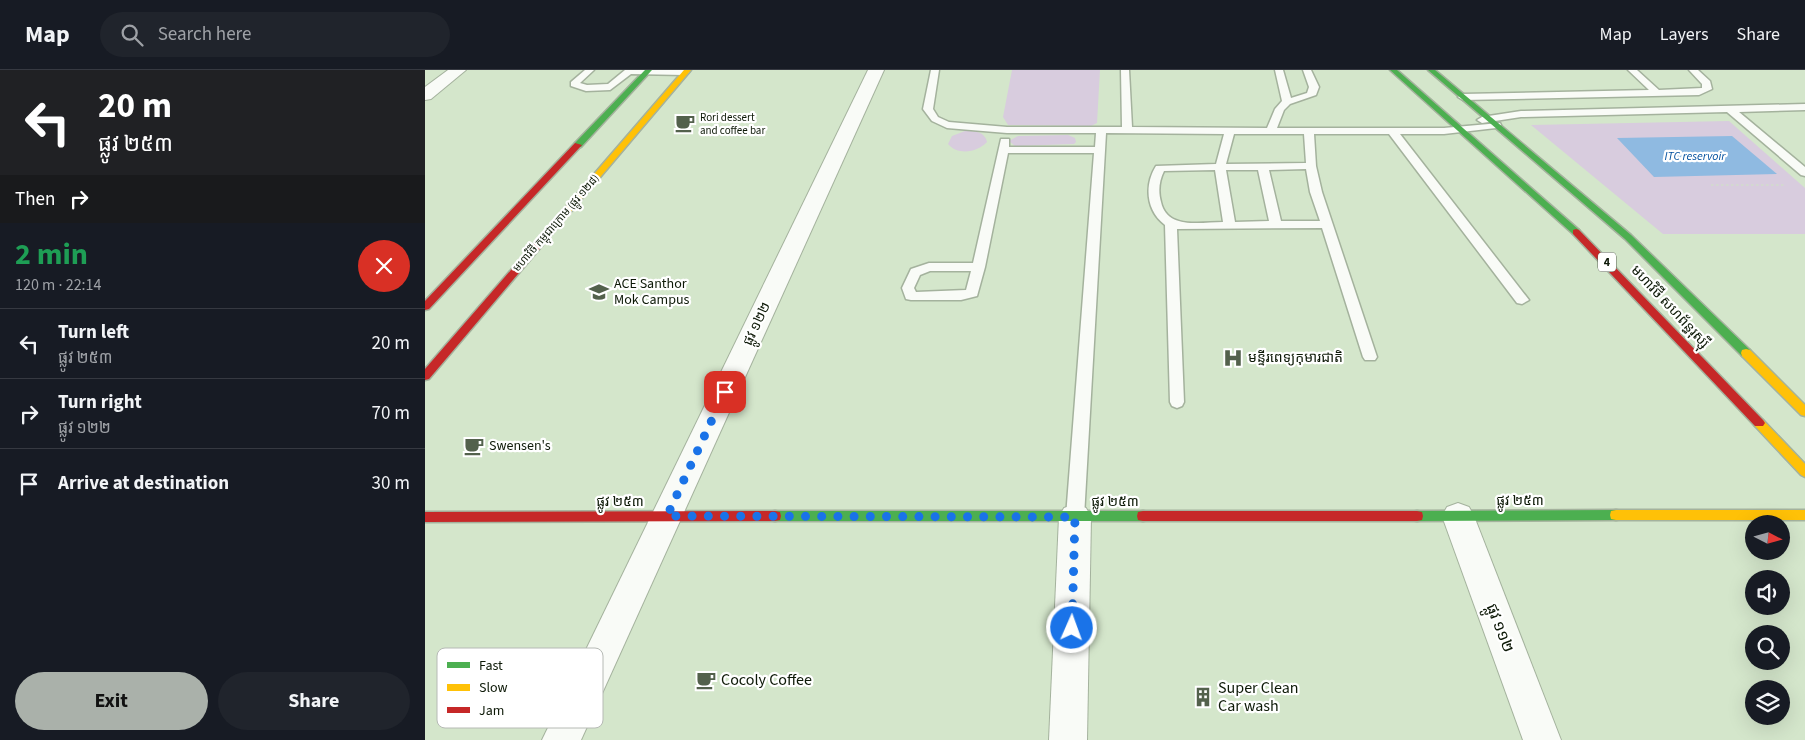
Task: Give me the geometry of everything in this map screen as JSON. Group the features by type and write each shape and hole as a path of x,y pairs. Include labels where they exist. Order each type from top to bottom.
{"main road":[{"name":"មហាវិថី សហព័ន្ធរុស្ស៊ី","path":"1393,70 1589,243 1805,472"},
{"name":"មហាវិថី សហព័ន្ធរុស្ស៊ី","path":"1431,70 1628,237 1805,412"},
{"path":"425,307 648,71"},
{"name":"មហាវិថី កម្ពុជាក្រោម (ផ្លូវ ១២៨)","path":"425,376 687,71"},
{"name":"ផ្លូវ ២៥៣","path":"425,517 1805,515"}],"street":[{"path":"425,95 458,70"},
{"name":"ផ្លូវ ១២២","path":"603,651 876,70"},
{"name":"ផ្លូវ ១១២","path":"1458,516 1542,740"},
{"path":"1068,740 1075,517"},
{"name":"ផ្លូវ ១២២","path":"561,740 567,728"}],"lane":[{"path":"591,70 574,84 586,88 610,87 629,71 687,71"},
{"path":"935,70 928,109 935,119 947,125 1007,130 1392,131 1492,122 1521,114 1805,108"},
{"path":"1125,70 1127,130"},
{"path":"1279,70 1287,102"},
{"path":"1270,131 1280,109 1287,102 1311,94 1314,86 1307,70"},
{"path":"1632,70 1657,93"},
{"path":"1463,97 1699,92 1707,89 1707,83 1693,70"},
{"path":"1730,109 1805,173"},
{"path":"979,267 929,267 915,272 908,288 911,296 961,296 972,293 979,267 1007,130"},
{"path":"1075,517 1101,130"},
{"path":"1230,131 1220,168 1230,226"},
{"path":"1309,131 1311,166 1325,224 1370,357"},
{"path":"1392,131 1522,300"},
{"path":"1003,150 1100,150"},
{"path":"1311,166 1160,168 1155,177 1155,202 1159,214 1171,224 1230,226 1325,224"},
{"path":"1263,167 1276,225"},
{"path":"1171,224 1177,402"}],"path":[{"path":"1711,185 1786,185"}],"shaded area":[{"path":"1012,70 1100,70 1097,123 1091,126 1008,125 1003,117"},
{"path":"1729,121 1805,188 1805,234 1663,234 1531,125"},
{"path":"965,131 981,134 986,138 987,142 979,148 968,151 957,150 948,144 952,136"},
{"path":"1068,135 1075,138 1076,142 1074,144 1015,146 1009,141 1018,136"}],"water":[{"name":"ITC reservoir","path":"1732,136 1777,174 1654,177 1617,138"}],"traffic: fast":[{"path":"578,145 649,70"},
{"path":"1393,70 1576,232"},
{"path":"1431,70 1628,237 1746,353"},
{"path":"1417,516 1616,515"},
{"path":"775,516 1143,516"}],"traffic: slow":[{"path":"560,219 688,70"},
{"path":"1746,353 1805,412"},
{"path":"1759,423 1805,472"},
{"path":"1616,515 1805,515"}],"traffic: jam":[{"path":"425,307 578,145"},
{"path":"425,376 560,219"},
{"path":"1576,232 1759,423"},
{"path":"425,517 775,516"},
{"path":"1143,516 1417,516"}],"place":[{"name":"Rori dessert and coffee bar","path":"685,123"},
{"name":"ACE Santhor Mok Campus","path":"599,292"},
{"name":"មន្ទីរពេទ្យកុមារជាតិ","path":"1233,358"},
{"name":"Swensen's","path":"474,446"},
{"name":"Cocoly Coffee","path":"706,680"},
{"name":"Super Clean Car wash","path":"1203,697"}],"route":[{"path":"725,392 667,516 1075,517 1072,628"}]}
